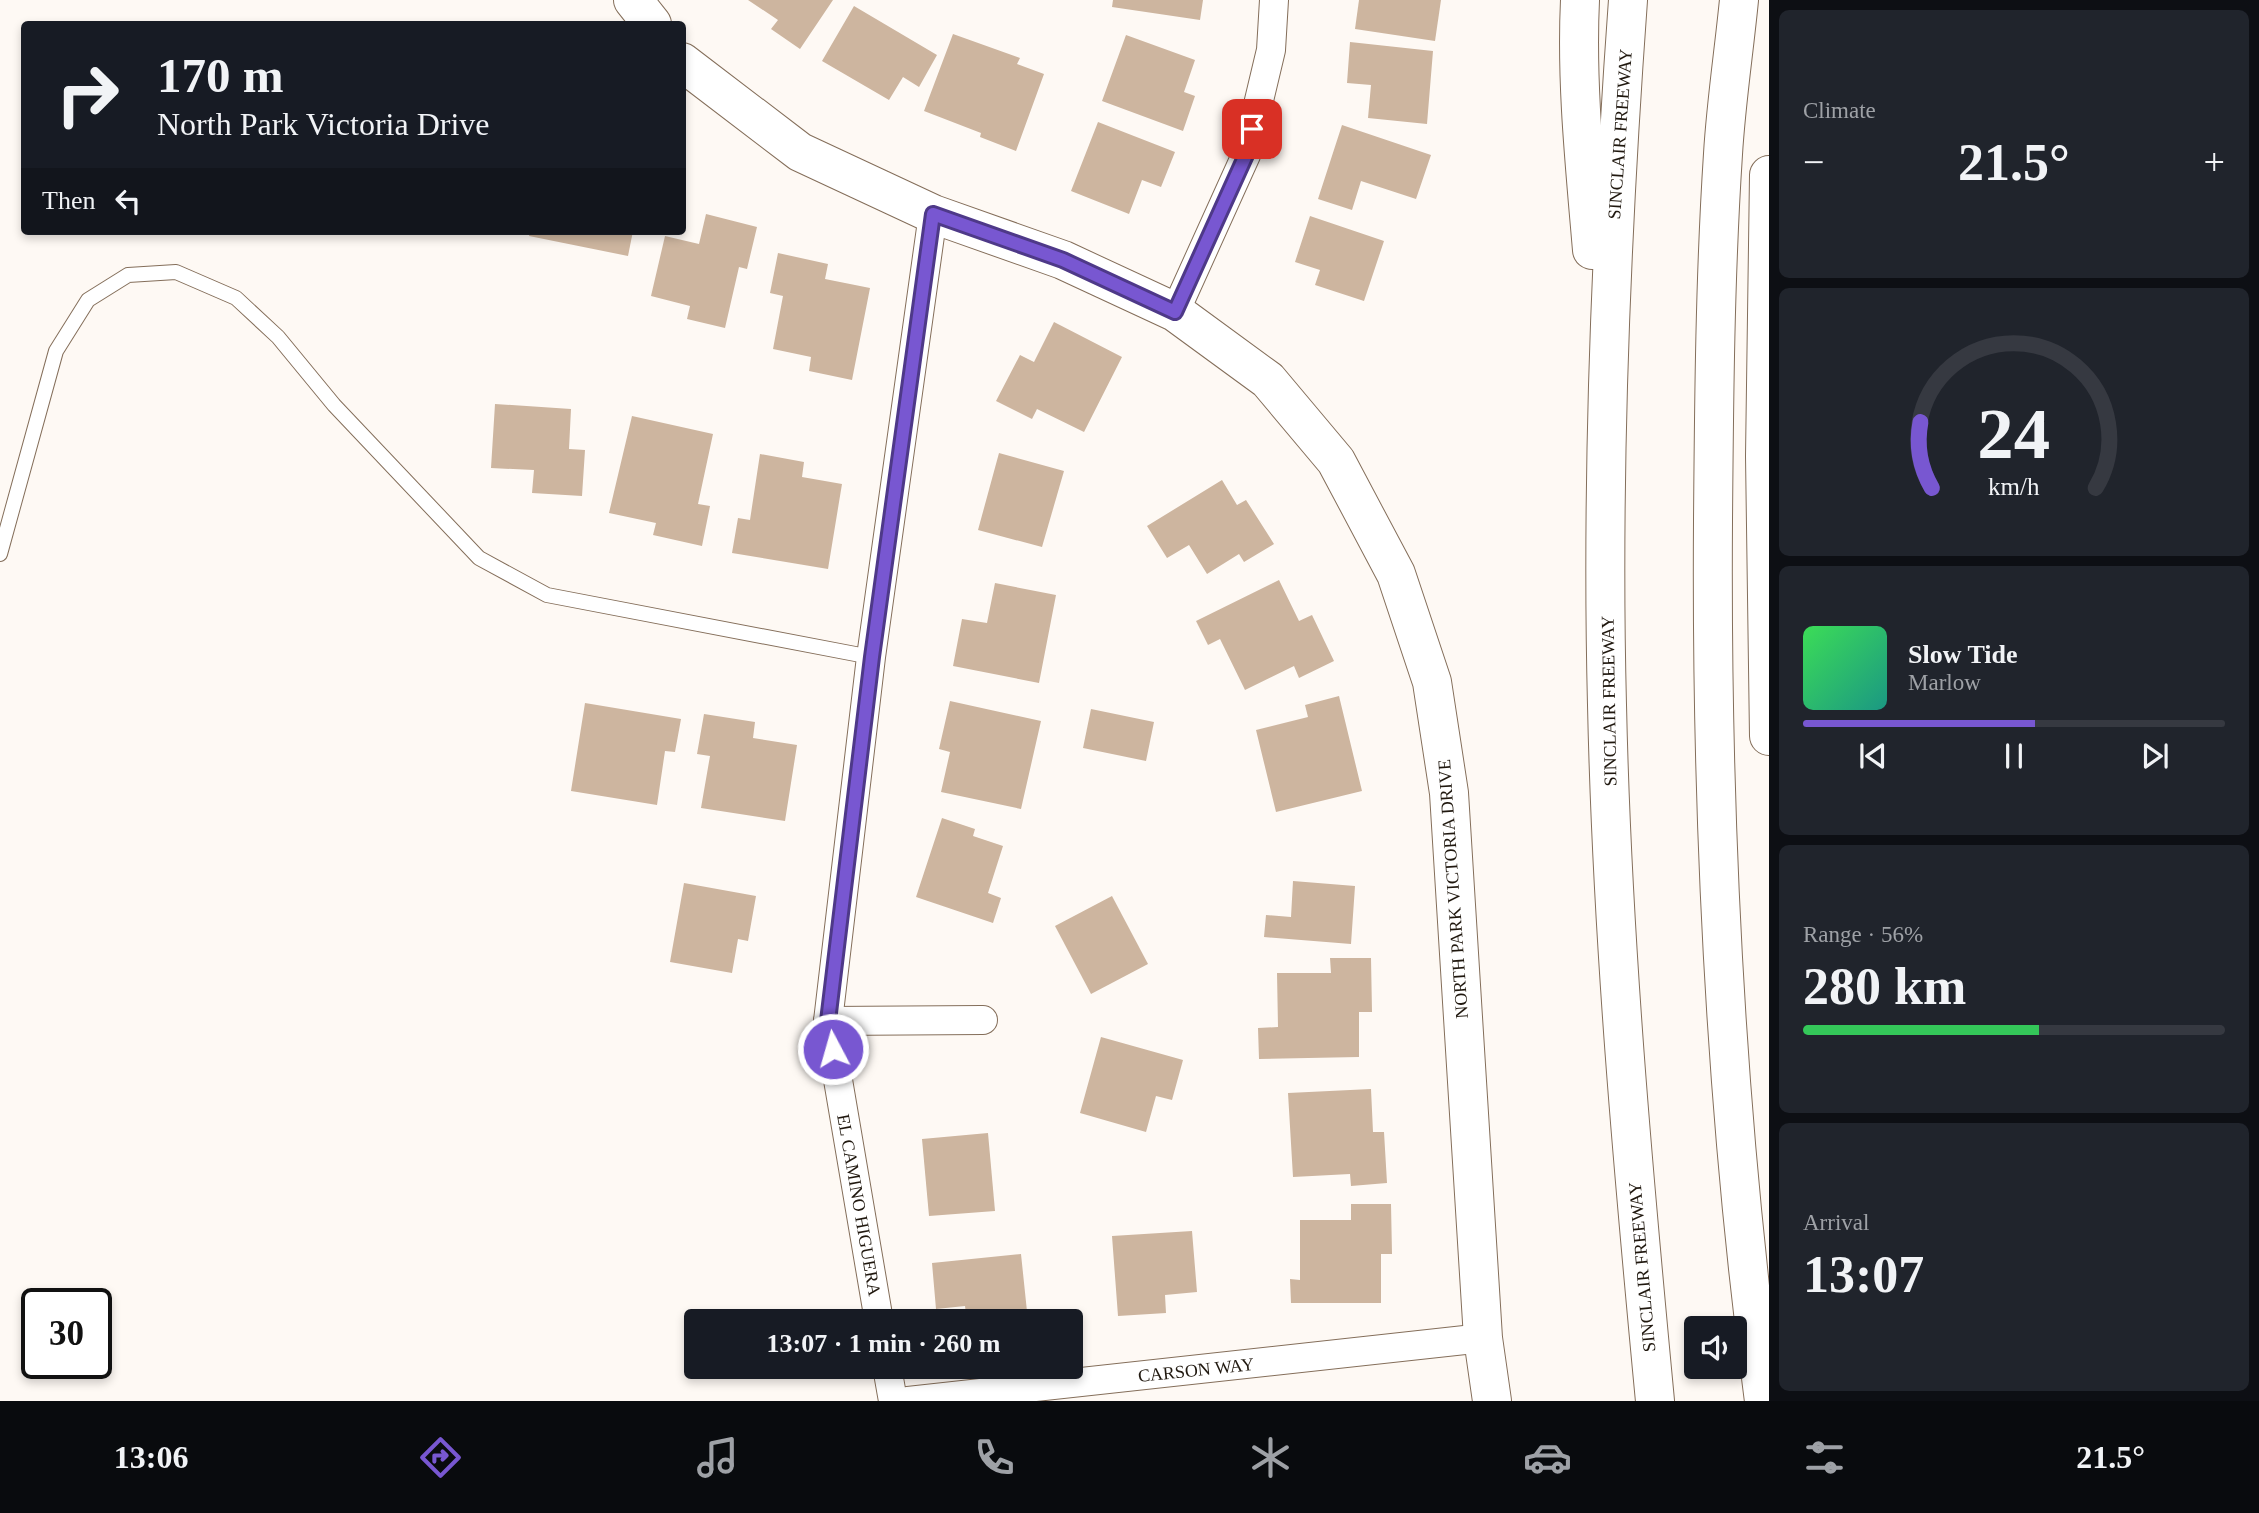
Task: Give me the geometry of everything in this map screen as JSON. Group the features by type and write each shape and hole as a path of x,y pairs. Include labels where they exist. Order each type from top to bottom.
{"main road":[{"path":"633,0 650,21"},
{"path":"1580,0 1584,143 1606,448"},
{"name":"SINCLAIR FREEWAY","path":"1628,0 1615,180 1606,448 1607,704 1619,965 1636,1209 1655,1401"},
{"path":"1739,0 1723,153 1717,318 1713,460 1713,763 1722,968 1742,1221 1764,1401"},
{"name":"NORTH PARK VICTORIA DRIVE","path":"686,65 800,152 933,214 1063,260 1175,312 1268,380 1336,461 1396,574 1432,682 1449,793 1483,1338 1492,1401"},
{"path":"1769,174 1765,456 1769,736"},
{"path":"1765,456 1769,417"}],"street":[{"path":"1175,312 1246,155 1271,50 1274,0"},
{"name":"EL CAMINO HIGUERA","path":"877,1309 828,1021 872,657 933,214"},
{"path":"828,1021 983,1020"},
{"name":"CARSON WAY","path":"908,1401 1483,1338"},
{"path":"889,1379 893,1401"}],"lane":[{"path":"0,554 56,351 88,300 128,275 176,272 236,298 270,329 334,405 480,558 547,595 872,657"}],"building":[{"path":"748,0 833,0 800,49 771,29 778,20"},
{"path":"1113,0 1203,0 1200,20 1112,7"},
{"path":"1359,0 1441,0 1435,41 1355,29"},
{"path":"854,6 937,55 919,87 903,77 889,100 822,61"},
{"path":"953,34 1020,58 1017,64 1044,74 1016,151 980,137 981,133 924,111"},
{"path":"1126,35 1195,60 1184,92 1195,96 1183,131 1102,101"},
{"path":"1350,42 1433,51 1427,124 1368,118 1371,85 1347,83"},
{"path":"1098,122 1175,152 1161,187 1142,180 1129,214 1071,191"},
{"path":"1342,125 1431,155 1416,199 1361,181 1352,210 1318,199"},
{"path":"706,214 757,227 747,269 739,267 725,328 687,319 690,306 651,296 665,236 699,244"},
{"path":"1310,216 1384,241 1364,301 1315,285 1320,270 1295,262"},
{"path":"529,235 632,235 628,256"},
{"path":"778,253 828,264 825,279 870,288 852,380 809,371 811,357 773,349 783,296 770,293"},
{"path":"1054,322 1122,357 1084,432 1037,409 1032,419 996,401 1020,355 1034,362"},
{"path":"495,404 571,409 569,449 585,450 582,496 532,493 534,470 491,468"},
{"path":"632,416 713,434 698,504 710,506 702,546 653,535 656,523 609,513"},
{"path":"999,453 1064,471 1042,547 978,530"},
{"path":"760,454 804,462 802,477 842,484 828,569 732,553 738,518 750,520"},
{"path":"1222,480 1237,505 1246,500 1274,544 1244,562 1239,554 1207,574 1189,545 1167,558 1147,526"},
{"path":"1279,580 1299,621 1312,615 1334,661 1299,678 1294,666 1245,690 1220,639 1208,645 1196,621"},
{"path":"995,583 1056,595 1039,683 953,666 962,619 987,623"},
{"path":"1339,696 1362,791 1276,812 1256,730 1308,717 1305,705"},
{"path":"950,701 1041,721 1021,809 941,792 950,752 939,749"},
{"path":"585,703 681,719 675,752 665,751 657,805 571,791"},
{"path":"1091,709 1154,722 1146,761 1083,748"},
{"path":"704,714 755,722 753,738 797,745 785,821 701,808 710,756 697,754"},
{"path":"942,818 975,829 973,836 1003,846 988,893 1001,898 993,923 916,897"},
{"path":"1293,881 1355,886 1351,944 1264,937 1266,915 1291,917"},
{"path":"684,883 756,896 748,941 738,939 732,973 670,962"},
{"path":"1112,896 1148,964 1091,994 1055,926"},
{"path":"1330,958 1371,958 1372,1012 1359,1012 1359,1057 1259,1059 1258,1028 1278,1027 1277,973 1331,973"},
{"path":"1101,1037 1183,1060 1172,1100 1156,1096 1146,1132 1080,1113"},
{"path":"1371,1089 1373,1132 1384,1132 1387,1183 1351,1186 1350,1174 1293,1177 1288,1093"},
{"path":"988,1133 995,1211 929,1216 922,1139"},
{"path":"1351,1204 1391,1204 1392,1254 1381,1254 1381,1303 1291,1303 1290,1279 1300,1280 1300,1220 1351,1220"},
{"path":"1192,1231 1197,1292 1165,1295 1166,1313 1118,1316 1112,1236"},
{"path":"1021,1254 1027,1309 965,1309 965,1306 936,1309 932,1263"}],"route":[{"path":"833,1049 828,1021 868,683 933,214 1063,260 1175,312 1246,155 1252,129"}]}
